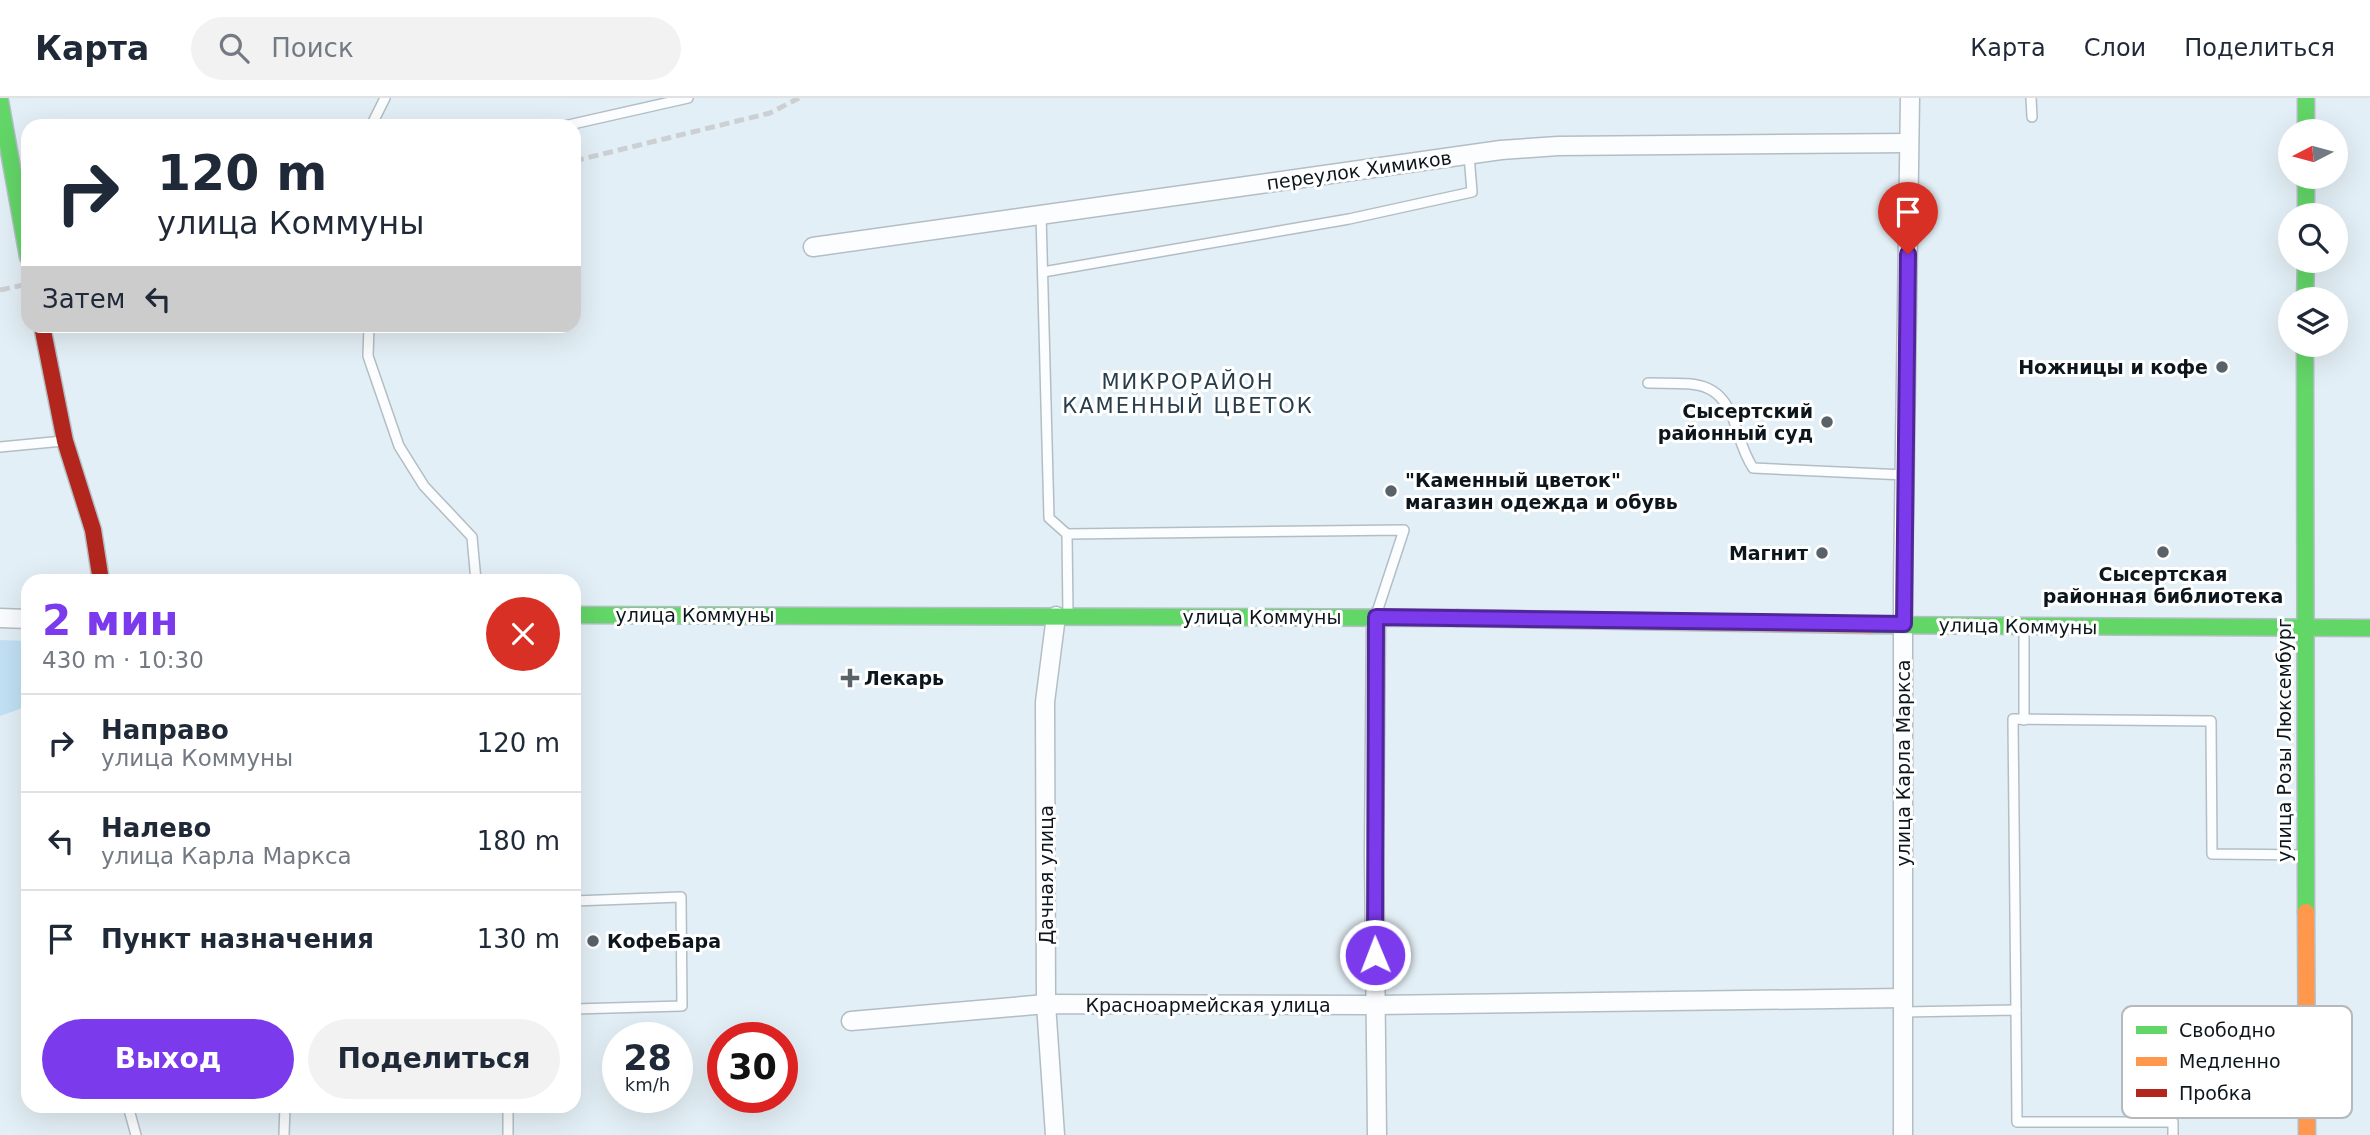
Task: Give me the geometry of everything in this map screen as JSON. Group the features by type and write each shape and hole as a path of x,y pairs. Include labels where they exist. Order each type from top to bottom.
{"street":[{"name":"улица Карла Маркса","path":"1903,1135 1904,624 1910,98"},
{"path":"2306,98 2306,119"},
{"path":"0,101 3,155 21,222"},
{"name":"переулок Химиков","path":"813,247 1469,155 1558,146 1909,143"},
{"path":"43,333 65,440 93,530 100,574"},
{"name":"улица Розы Люксембург","path":"2305,357 2306,1006"},
{"name":"улица Коммуны","path":"581,615 1376,617 2024,628 2370,628"},
{"name":"Дачная улица","path":"1055,1135 1046,1004 1045,702 1062,616"},
{"path":"1376,617 1377,1135"},
{"path":"0,618 21,619"},
{"name":"Красноармейская улица","path":"851,1021 1046,1004 1902,1005"}],"lane":[{"path":"374,119 385,98"},
{"path":"581,122 688,98"},
{"path":"2031,98 2032,117"},
{"path":"1043,272 1349,219 1472,192 1469,155"},
{"path":"1041,214 1049,518 1067,534 1404,530 1376,617"},
{"path":"369,333 368,356 399,446 425,486 472,537 475,574"},
{"path":"1648,383 1713,388 1725,400 1744,453 1753,468 1906,475"},
{"path":"0,447 65,440"},
{"path":"1062,616 1067,534"},
{"path":"2024,628 2024,720"},
{"path":"2017,1135 2013,719 2211,721 2212,854 2305,855"},
{"path":"581,901 681,897 682,1006 581,1009"},
{"path":"1902,1005 2016,1010"},
{"path":"130,1113 136,1135"},
{"path":"284,1135 285,1113"},
{"path":"508,1113 508,1135"},
{"path":"2017,1122 2173,1122 2173,1135"}],"shaded area":[{"path":"0,640 21,641 21,708 0,716"}],"railway":[{"path":"581,159 770,113 799,98"},
{"path":"0,290 21,286"}],"traffic: fast":[{"path":"2306,98 2306,119"},
{"path":"0,101 21,218"},
{"path":"2306,189 2306,203"},
{"path":"2305,287 2306,273"},
{"path":"2305,357 2306,912"},
{"path":"581,615 1457,618"},
{"path":"1870,625 2370,628"}],"traffic: slow":[{"path":"1457,618 1870,625"},
{"path":"2306,912 2306,1006"},
{"path":"2307,1118 2307,1135"}],"traffic: jam":[{"path":"43,333 65,441 93,530 100,574"}],"place":[{"name":"Ножницы и кофе","path":"2222,367"},
{"name":"Сысертский районный суд","path":"1827,422"},
{"name":"\"Каменный цветок\" магазин одежда и обувь","path":"1391,491"},
{"name":"Сысертская районная библиотека","path":"2163,552"},
{"name":"Магнит","path":"1822,553"},
{"name":"Лекарь","path":"850,678"},
{"name":"КофеБара","path":"593,941"}],"district":[{"name":"МИКРОРАЙОН КАМЕННЫЙ ЦВЕТОК","path":"1188,394"}],"route":[{"path":"1375,955 1376,617 1904,624 1908,254"}]}
